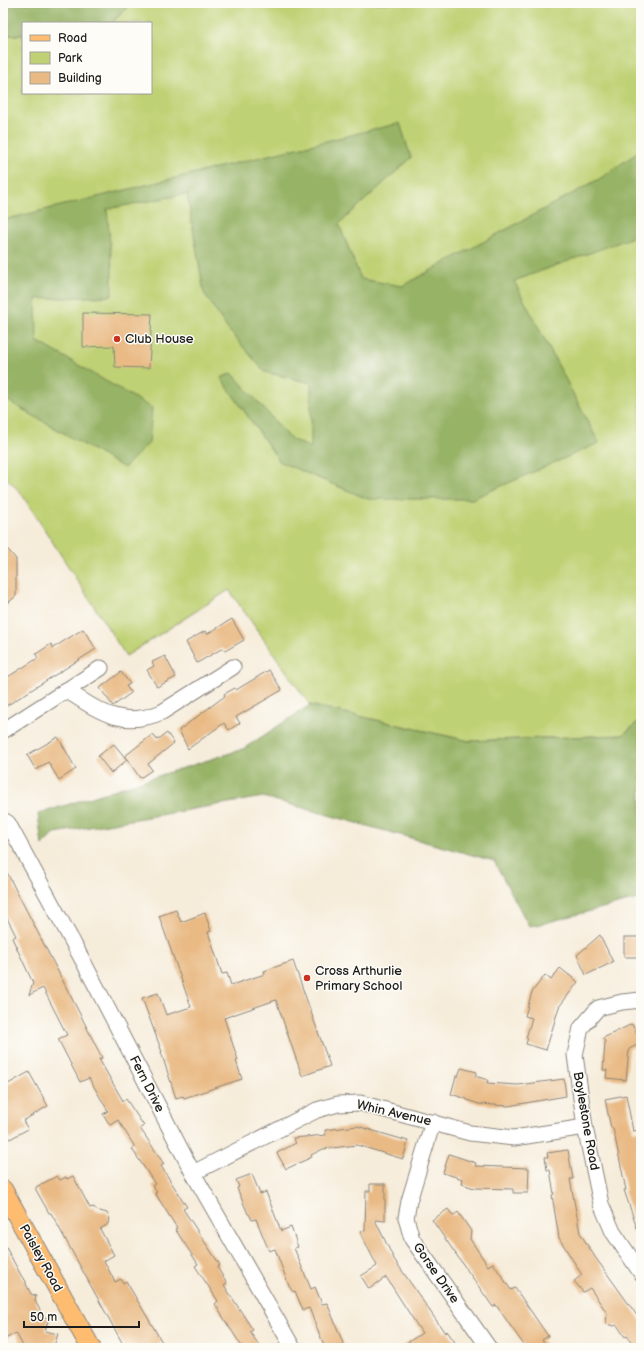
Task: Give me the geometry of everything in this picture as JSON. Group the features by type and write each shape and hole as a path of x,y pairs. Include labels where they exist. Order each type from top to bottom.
{"main road":[{"name":"Paisley Road","path":"3,1190 91,1348"}],"street":[{"path":"66,690 108,715 121,718 143,718 162,712 234,667"},
{"path":"3,731 101,668"},
{"name":"Fern Drive","path":"3,820 8,823 79,954 193,1173 293,1348"},
{"name":"Boylestone Road","path":"641,1000 622,1002 598,1008 581,1028 575,1055 585,1127 601,1204 613,1232 641,1273"},
{"name":"Whin Avenue","path":"193,1173 317,1110 338,1104 360,1103 470,1132 514,1138 585,1127"},
{"name":"Gorse Drive","path":"433,1122 409,1201 406,1218 412,1239 489,1348"}],"green space":[{"path":"3,3 131,3 113,22 22,22 22,35 3,35"},
{"path":"131,3 641,3 641,719 623,735 469,741 310,705 229,590 126,656 21,493 3,474 3,35 22,35 22,94 152,94 152,22 113,22"},
{"path":"400,123 411,158 339,224 361,279 402,286 601,178 641,150 641,234 514,281 599,443 472,499 368,499 280,462 221,378 232,373 291,439 311,448 311,383 265,372 226,327 204,293 187,194 107,209 112,267 112,296 36,299 37,341 152,408 149,443 124,468 3,398 3,220"},
{"path":"310,705 469,741 623,735 641,719 641,898 529,926 494,861 263,797 55,833 42,845 38,814 243,749"}],"building":[{"name":"Club House","path":"83,313 152,314 149,368 115,367 114,346 83,347"},
{"path":"3,544 16,559 16,596 3,607"},
{"path":"232,619 244,640 225,651 223,648 197,663 186,642 205,631 207,634"},
{"path":"83,629 96,649 3,708 3,680 38,658 36,654 51,644 53,648"},
{"path":"165,656 176,677 157,687 147,670 154,666 152,662"},
{"path":"269,670 282,690 236,717 240,723 229,730 224,723 188,749 179,730 225,696 224,694 235,688 236,690"},
{"path":"121,672 130,684 126,686 131,693 113,706 100,688"},
{"path":"167,733 174,743 148,764 152,770 140,778 125,756 153,734 157,740"},
{"path":"58,737 76,769 59,780 48,762 36,770 27,755"},
{"path":"114,744 127,760 111,773 98,756"},
{"path":"3,865 102,1058 99,1059 123,1101 126,1099 144,1126 140,1128 164,1164 161,1166 187,1207 183,1209 220,1265 217,1267 227,1283 224,1285 253,1330 250,1332 261,1348 243,1348 215,1304 218,1301 195,1266 198,1264 175,1229 177,1228 155,1193 157,1192 152,1186 155,1184 132,1149 135,1147 118,1120 110,1125 103,1114 108,1111 89,1078 80,1082 58,1039 67,1035 43,988 29,995 33,983 12,938 16,936 3,910"},
{"path":"176,910 181,922 205,913 211,931 208,932 222,974 227,973 231,985 265,974 264,971 293,961 330,1066 302,1076 276,1000 224,1018 238,1060 236,1061 242,1079 184,1098 183,1096 176,1098 162,1052 142,998 158,993 166,1015 191,1007 159,916"},
{"path":"600,935 613,962 586,975 577,955"},
{"path":"624,937 641,937 641,957 624,957"},
{"path":"560,968 578,982 559,1007 546,1050 526,1044 528,1038 526,1038 532,1018 525,1016 532,992 545,975 551,980"},
{"path":"632,1024 641,1043 629,1049 626,1080 606,1078 607,1070 603,1070 605,1042 603,1038"},
{"path":"461,1068 477,1072 475,1076 488,1080 487,1083 518,1085 564,1079 566,1096 508,1106 479,1104 451,1094 456,1076 458,1076"},
{"path":"29,1072 48,1106 23,1121 28,1129 10,1139 3,1127 3,1087"},
{"path":"626,1095 633,1131 639,1130 641,1140 641,1148 637,1148 641,1168 641,1234 639,1234 624,1190 626,1190 613,1128 611,1128 605,1099"},
{"path":"357,1126 408,1141 403,1159 357,1145 323,1149 311,1155 312,1157 286,1169 277,1153 296,1143 293,1138 326,1135 325,1130"},
{"path":"568,1150 573,1179 570,1179 580,1233 595,1257 641,1321 641,1348 636,1348 627,1336 625,1337 617,1325 614,1326 606,1324 607,1313 590,1288 583,1292 574,1281 582,1275 559,1238 552,1195 554,1194 550,1170 547,1170 545,1157 548,1157 547,1153"},
{"path":"449,1154 476,1163 475,1166 529,1168 528,1193 513,1193 513,1189 474,1188 462,1184 463,1179 443,1173"},
{"path":"252,1174 260,1194 266,1192 281,1231 291,1227 298,1247 294,1248 311,1289 315,1287 322,1304 327,1303 345,1348 325,1348 309,1308 303,1310 295,1291 293,1292 289,1286 275,1249 269,1251 256,1219 252,1220 248,1214 237,1188 239,1187 236,1180"},
{"path":"57,1176 60,1180 73,1176 90,1208 94,1207 96,1210 107,1213 110,1219 107,1225 100,1229 114,1255 104,1261 115,1282 121,1279 123,1283 126,1281 162,1342 153,1348 125,1348 51,1213 49,1213 36,1190 36,1187"},
{"path":"370,1184 385,1184 385,1221 375,1220 394,1259 445,1333 447,1331 459,1348 399,1348 422,1333 386,1277 369,1289 361,1276 377,1266 360,1232 365,1231 366,1191 370,1191"},
{"path":"448,1209 453,1216 458,1212 471,1231 470,1239 488,1266 493,1263 511,1290 515,1288 548,1336 542,1340 548,1348 526,1348 496,1305 493,1307 432,1220"},
{"path":"3,1242 22,1277 26,1281 31,1294 36,1296 35,1301 44,1317 49,1318 45,1331 58,1334 55,1343 47,1348 24,1348 16,1333 3,1340"}],"place":[{"name":"Club House","path":"117,339"},
{"name":"Cross Arthurlie Primary School","path":"307,978"}]}
